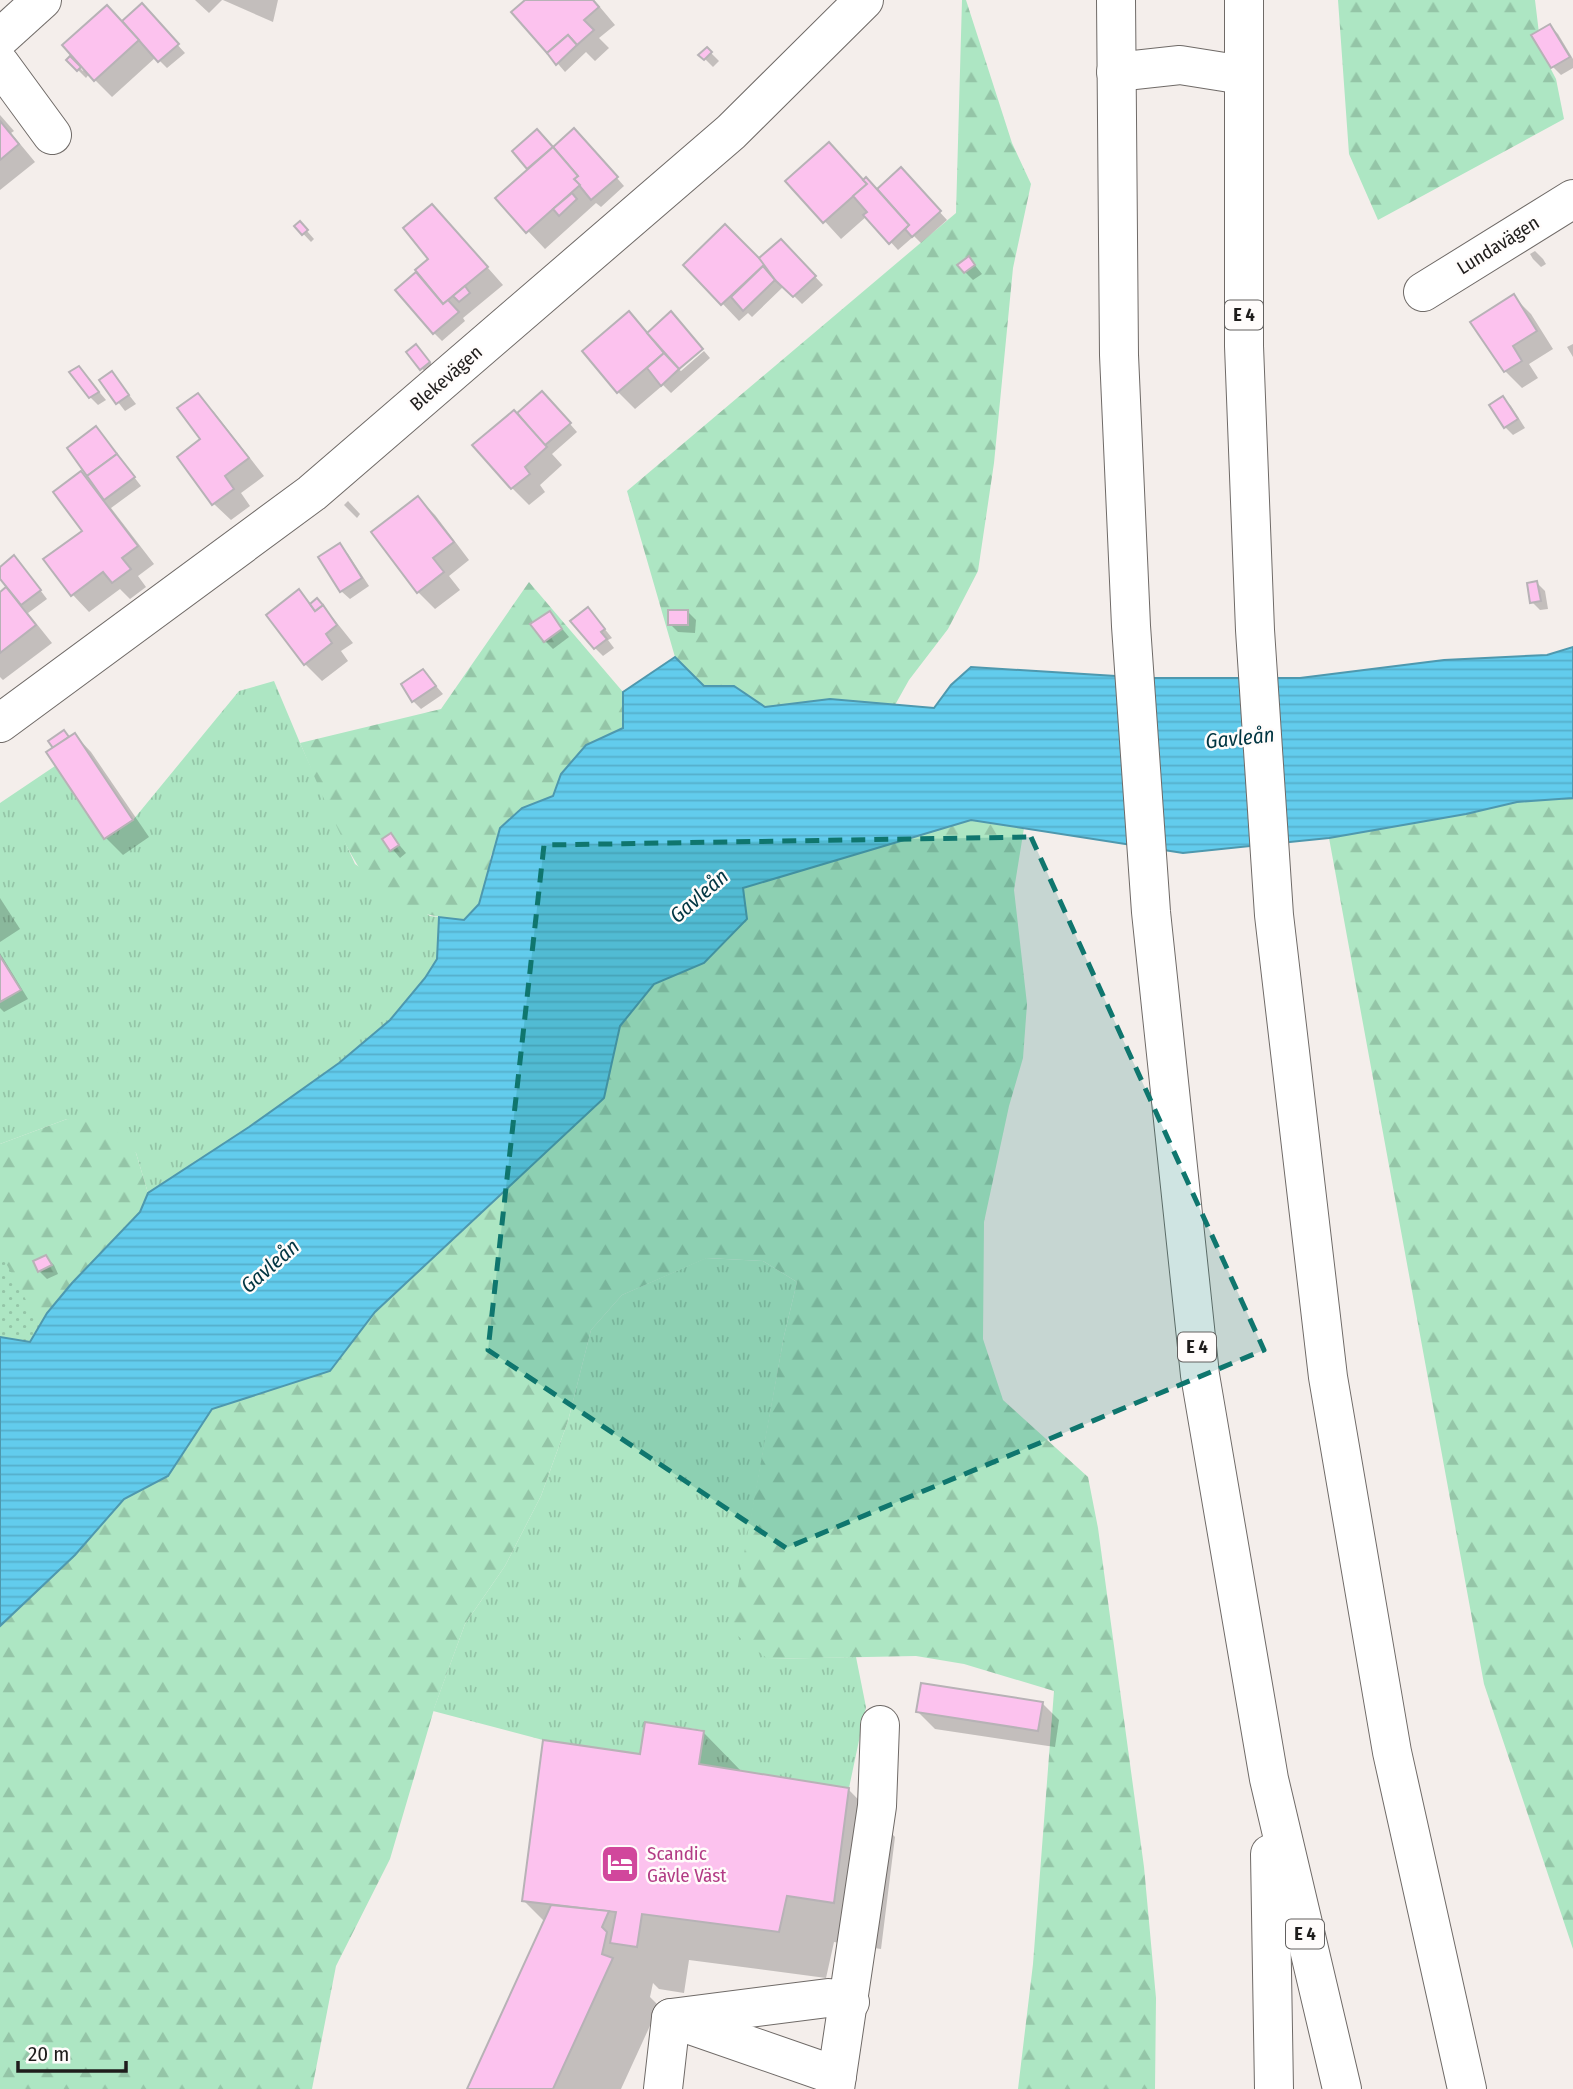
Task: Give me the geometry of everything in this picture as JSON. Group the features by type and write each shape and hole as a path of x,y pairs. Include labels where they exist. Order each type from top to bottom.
{"main road":[{"path":"0,38 42,0"},
{"name":"Blekevägen","path":"0,723 312,493 731,132 864,0"},
{"name":"E 4","path":"1116,0 1119,355 1131,626 1151,912 1200,1375 1269,1779 1342,2089"},
{"name":"E 4","path":"1244,0 1244,346 1255,630 1274,915 1328,1377 1392,1752 1467,2089"},
{"path":"0,64 52,135"},
{"path":"1116,72 1180,65 1243,75"},
{"name":"Lundavägen","path":"1423,292 1573,199"},
{"path":"671,2018 836,2083 877,1806 880,1725"},
{"path":"1269,1779 1274,2089"},
{"path":"1428,1920 1492,2089"},
{"path":"671,2018 828,1998 850,2002"},
{"path":"663,2089 671,2018"}],"highlighted area":[{"path":"1031,837 1264,1350 786,1548 488,1350 544,845"}],"green space":[{"path":"962,0 966,0 1012,143 1031,184 1013,268 994,463 978,571 948,629 909,680 895,705 830,699 765,707 734,686 704,686 675,657 627,491 956,213"},
{"path":"1338,0 1535,0 1541,50 1556,79 1564,119 1378,220 1349,154"},
{"path":"529,582 623,692 623,728 586,745 561,774 553,796 522,808 491,855 479,904 464,920 414,911 386,898 361,870 337,827 300,743 441,709"},
{"path":"274,681 355,864 430,916 439,917 437,959 390,1020 339,1063 249,1127 148,1193 136,1153 67,1119 0,1144 0,803 55,766 105,839 133,820 239,691"},
{"path":"1573,798 1573,1949 1484,1684 1329,838 1466,814 1517,802"},
{"path":"971,820 1024,828 1014,890 1027,1004 1023,1058 1009,1106 984,1222 983,1339 1003,1400 1088,1477 1098,1528 1144,1867 1156,1998 1155,2089 1018,2089 1033,1964 1054,1691 964,1664 916,1656 768,1659 730,1630 784,1336 797,1282 763,1261 707,1258 622,1295 591,1330 568,1421 541,1496 505,1566 465,1624 435,1706 390,1859 336,1966 312,2089 0,2089 0,1626 75,1555 124,1499 168,1476 212,1409 330,1371 375,1312 604,1098 620,1026 654,984 704,963 742,888"},
{"path":"67,1119 110,1124 136,1153 148,1193 140,1212 72,1283 30,1342 0,1337 0,1144"},
{"path":"0,1252 85,1409 0,1464"},
{"path":"706,1258 763,1261 797,1282 784,1336 749,1530 768,1659 856,1657 866,1707 849,1788 699,1764 703,1730 645,1722 640,1754 543,1740 433,1711 465,1624 505,1566 541,1496 568,1421 591,1330 622,1295"}],"water":[{"name":"Gavleån","path":"1573,647 1573,798 1517,802 1466,814 1329,838 1183,853 971,820 743,888 747,919 704,963 654,984 620,1026 604,1098 375,1312 330,1371 212,1409 168,1476 124,1499 75,1555 0,1626 0,1337 30,1342 47,1313 72,1283 140,1212 148,1193 249,1127 339,1063 390,1020 437,959 439,917 464,920 479,904 500,828 522,808 553,796 561,774 586,745 623,728 623,692 675,657 704,686 734,686 765,707 830,699 934,708 951,685 971,667 1148,678 1300,678 1444,660 1547,655"}],"building":[{"path":"525,0 593,0 599,7 584,20 594,30 577,45 568,35 547,53 511,12"},
{"path":"142,3 179,44 158,62 122,21"},
{"path":"107,5 139,40 94,81 62,45"},
{"path":"1550,24 1570,57 1551,68 1531,35"},
{"path":"568,35 577,45 556,65 547,53"},
{"path":"707,47 712,52 704,60 698,55"},
{"path":"70,56 81,67 77,71 66,60"},
{"path":"0,121 19,144 0,160"},
{"path":"574,128 618,177 591,200 574,179 578,176 553,147"},
{"path":"537,129 553,147 527,169 512,151"},
{"path":"829,142 867,184 823,223 785,181"},
{"path":"553,147 578,176 574,179 580,185 526,233 495,198"},
{"path":"901,167 941,211 912,237 905,229 909,225 877,189"},
{"path":"866,177 909,225 889,244 863,215 867,212 853,196 867,184 863,180"},
{"path":"572,193 577,199 559,216 553,209"},
{"path":"432,204 488,267 443,304 415,270 428,259 403,228"},
{"path":"300,221 308,230 302,235 294,226"},
{"path":"725,224 765,264 721,305 683,265"},
{"path":"781,239 816,276 793,297 775,280 759,258"},
{"path":"969,256 975,265 964,273 957,265"},
{"path":"763,266 775,280 743,311 731,297"},
{"path":"416,272 443,304 448,300 459,312 433,334 395,290"},
{"path":"465,286 470,293 459,302 453,296"},
{"path":"1514,294 1537,331 1513,346 1522,361 1504,372 1470,322"},
{"path":"629,311 664,353 617,393 582,351"},
{"path":"671,311 703,349 679,369 647,333"},
{"path":"416,344 430,362 420,370 406,352"},
{"path":"664,353 679,369 661,386 647,368"},
{"path":"79,366 99,392 89,398 69,372"},
{"path":"112,371 129,395 116,404 99,380"},
{"path":"542,391 571,423 544,446 517,413"},
{"path":"198,393 249,458 225,476 234,489 212,505 177,457 200,439 177,408"},
{"path":"1503,396 1518,419 1504,428 1489,405"},
{"path":"514,410 547,447 525,467 530,474 511,489 472,445"},
{"path":"96,426 117,454 87,476 67,448"},
{"path":"117,454 135,477 104,500 87,476"},
{"path":"81,471 138,546 122,558 131,569 112,583 103,572 71,596 43,559 82,531 53,492"},
{"path":"418,496 454,542 433,558 444,572 417,593 371,532"},
{"path":"340,543 362,578 340,592 318,557"},
{"path":"14,555 41,590 21,605 0,579 0,567"},
{"path":"1537,581 1541,601 1530,603 1527,583"},
{"path":"6,587 36,625 0,653 0,592"},
{"path":"299,589 315,611 323,605 337,625 326,634 332,643 304,665 266,615"},
{"path":"317,598 323,605 315,611 310,604"},
{"path":"588,607 605,629 601,632 607,639 594,649 570,621"},
{"path":"668,610 688,610 688,625 668,625"},
{"path":"550,611 562,629 544,642 530,624"},
{"path":"423,669 436,686 412,702 401,684"},
{"path":"64,730 69,737 53,748 48,741"},
{"path":"75,733 133,820 104,839 46,752"},
{"path":"391,833 399,845 390,851 382,839"},
{"path":"0,956 21,990 0,1002"},
{"path":"46,1255 52,1265 38,1272 33,1261"},
{"path":"921,1683 1043,1702 1038,1731 916,1712"},
{"path":"645,1722 704,1731 699,1764 849,1788 834,1903 787,1896 779,1932 642,1914 637,1947 610,1943 616,1912 522,1901 543,1740 640,1754"},
{"path":"551,1905 609,1911 602,1927 607,1932 602,1954 613,1958 553,2089 467,2089"}],"place":[{"name":"Scandic Gävle Väst","path":"620,1864"}]}
